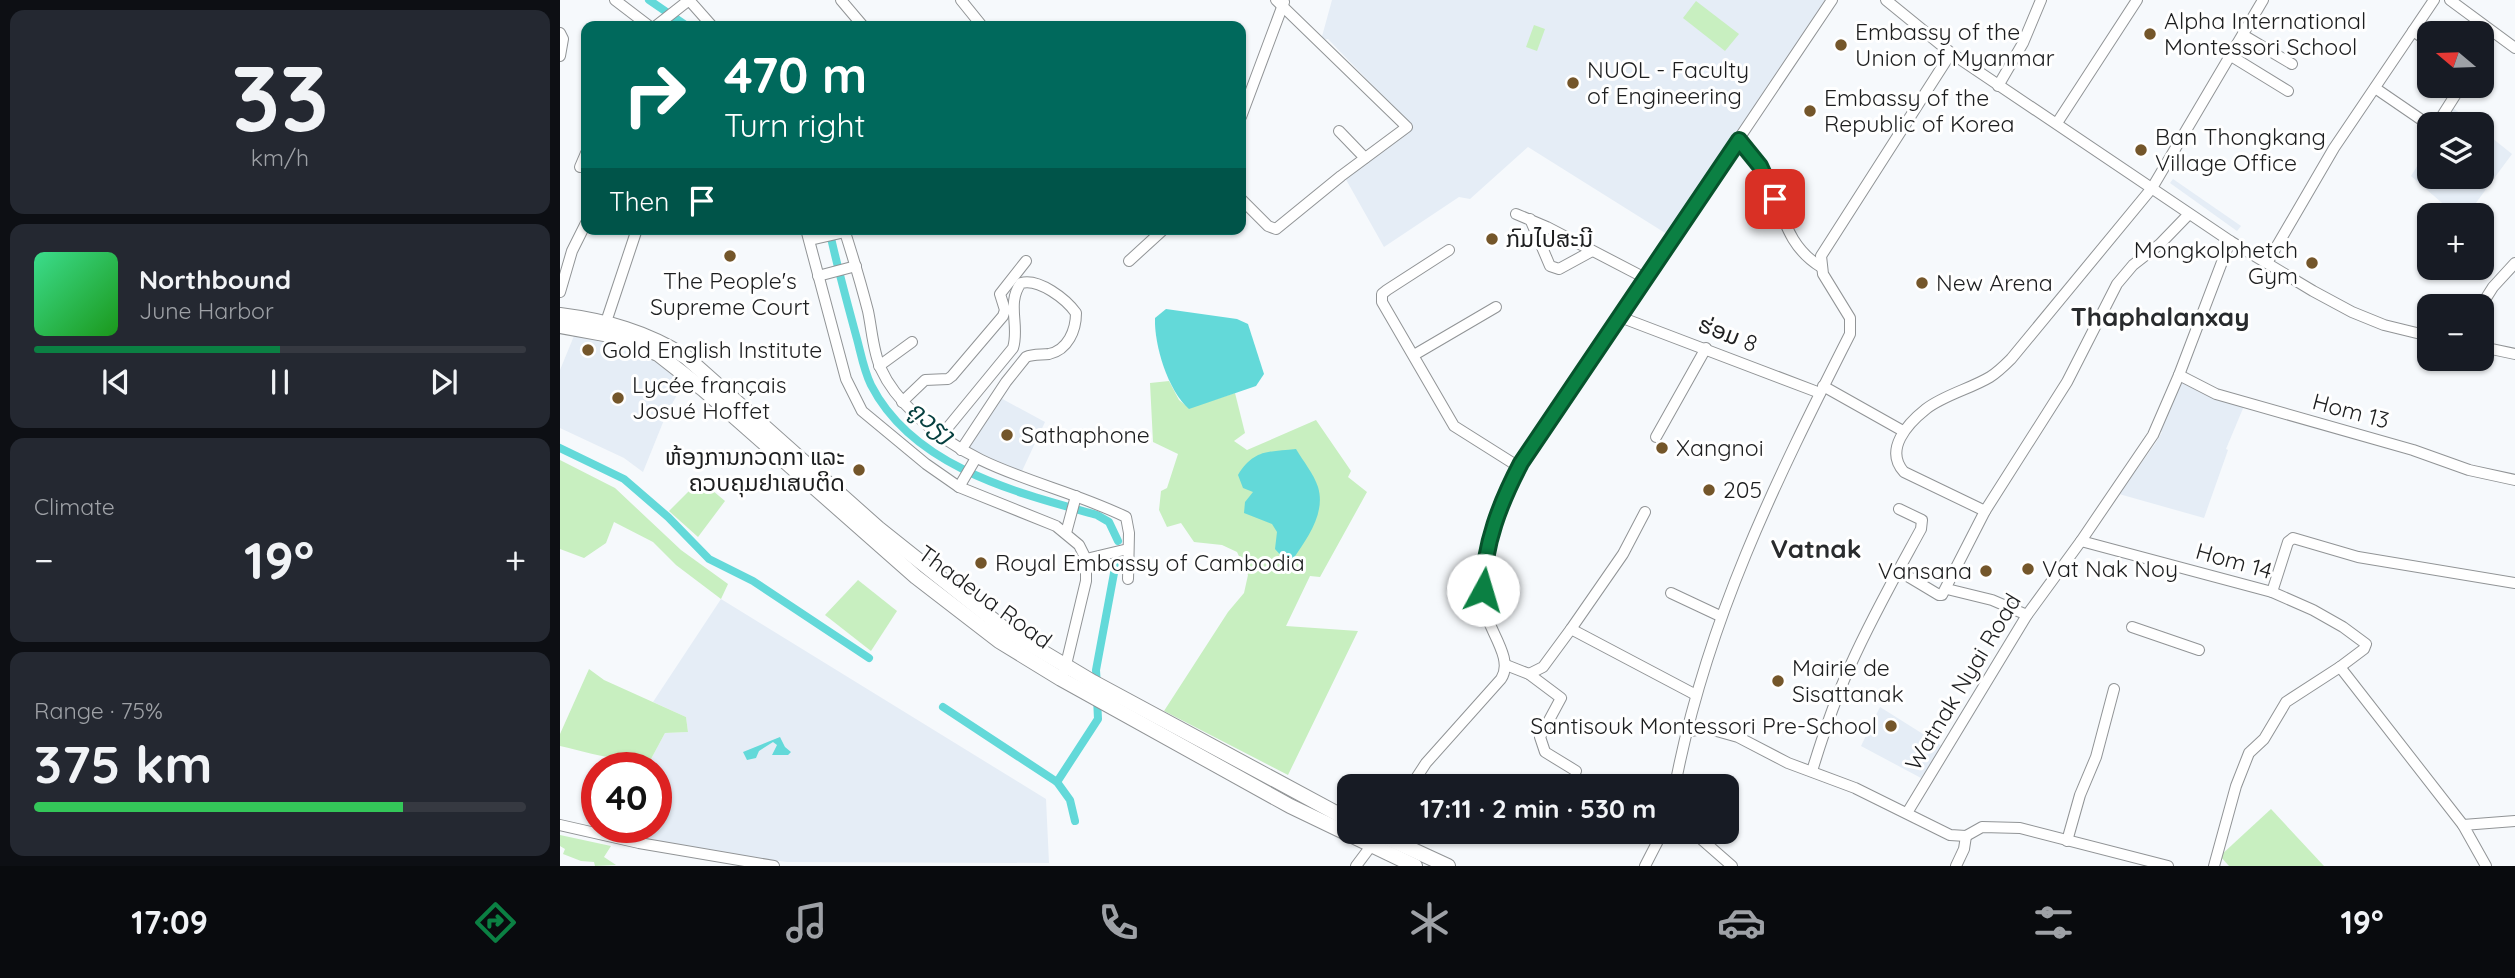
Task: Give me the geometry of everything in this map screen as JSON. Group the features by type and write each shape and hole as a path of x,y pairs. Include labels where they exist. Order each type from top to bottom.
{"main road":[{"name":"Thadeua Road","path":"560,315 606,322 640,332 686,357 924,566 1064,673"},
{"name":"Thadeua Road","path":"560,326 615,336 658,354 704,390 861,530 953,607 999,640 1337,814"},
{"name":"Thadeua Road","path":"1124,706 1290,806 1337,823"},
{"name":"Thadeua Road","path":"1386,844 1415,866"},
{"name":"Thadeua Road","path":"1394,844 1448,866"}],"street":[{"path":"615,0 646,21"},
{"path":"841,0 859,21"},
{"path":"961,0 978,21"},
{"path":"1419,774 1501,679 1506,665 1506,659 1486,618 1483,579 1490,534 1519,467 1832,0"},
{"path":"1886,0 1951,53 1998,86 2230,241 2352,312 2384,325 2417,333"},
{"path":"1998,86 2023,43 2041,0"},
{"path":"2057,123 2137,0"},
{"path":"1985,511 1904,472 1897,464 1896,448 1903,431 1928,408 1989,377 2005,365 2152,188 2263,0"},
{"path":"2267,263 2334,148 2434,0"},
{"path":"2449,0 2515,48"},
{"path":"1246,105 1281,2 1407,127 1276,229 1268,226 1246,204"},
{"path":"661,21 685,4 706,21"},
{"path":"2413,31 2417,34"},
{"path":"560,33 563,39 560,56"},
{"path":"2243,35 2292,64"},
{"path":"1821,267 1823,250 1863,193 1951,53"},
{"path":"2231,56 2288,91"},
{"path":"1246,87 1252,91"},
{"path":"2375,88 2417,115"},
{"path":"1339,131 1365,158"},
{"path":"1677,774 1686,732 1720,616 1759,518 1850,334 1851,324 1821,267 1808,259 1794,244 1767,177 1752,153 1739,140"},
{"path":"1516,214 1645,278"},
{"path":"1899,570 1939,595 1947,589 1985,511 2067,382 2117,284 2133,265 2161,244 2189,214"},
{"path":"1530,219 1549,266 1559,269 1591,251"},
{"path":"560,292 572,251 581,233"},
{"path":"606,322 636,235"},
{"path":"844,235 879,366 902,402 940,436 975,459 1075,498 1087,498 1126,517 1129,533 1128,579"},
{"path":"1129,261 1157,235"},
{"path":"811,236 846,379 858,406 880,428 962,482 1067,529 1079,545 1086,559 1086,581 1064,673"},
{"name":"Watnak Nyai Road","path":"1907,813 2026,615 2081,541 2153,435 2230,241"},
{"path":"1449,250 1382,294 1382,302 1454,426 1519,467"},
{"path":"902,402 925,380 948,379 960,367 1003,316 1005,310 1000,294 1026,261"},
{"path":"2489,294 2515,263"},
{"path":"821,276 853,267"},
{"path":"940,436 1013,348 1013,300 1021,283 1026,281 1039,285 1065,301 1076,313 1074,330 1068,341 1053,353 1026,356 961,450"},
{"path":"1414,355 1496,307"},
{"name":"ຮ່ອມ 8","path":"1620,317 1822,389 1903,431"},
{"path":"879,366 912,342"},
{"path":"1656,437 1706,348"},
{"path":"2494,350 2515,354"},
{"name":"Hom 13","path":"2179,375 2216,394 2413,450 2469,470 2515,480"},
{"path":"962,482 975,459"},
{"path":"1067,529 1075,498"},
{"path":"1812,771 1831,712 1851,664 1886,591 1923,524 1922,520 1899,509"},
{"path":"1529,674 1543,667 1571,629 1623,554 1645,512"},
{"path":"2272,592 2288,542 2293,538 2358,557 2515,583"},
{"name":"Hom 14","path":"2081,541 2272,592 2313,610 2366,644 2340,667"},
{"path":"1086,559 1128,549"},
{"path":"1947,589 1992,600 2026,615"},
{"path":"1671,593 1720,616"},
{"path":"2132,627 2199,650"},
{"path":"1571,629 1696,695"},
{"path":"1506,665 1529,674 1561,698 1541,733 1545,752 1576,771"},
{"path":"2214,866 2236,786 2249,753 2260,744 2286,702 2340,667 2463,825 2486,866"},
{"path":"2067,841 2080,795 2096,757 2114,689"},
{"path":"1686,732 1699,728 1714,729 1738,737 1788,763 1855,788 1907,813 1931,830 1966,836 1982,827 2020,828 2168,866"},
{"path":"2463,825 2515,821"},
{"path":"560,825 639,843 774,866"},
{"path":"1956,866 1964,849 1966,836"},
{"path":"1356,866 1370,844"},
{"path":"1645,866 1656,844"},
{"path":"1707,844 1732,866"}],"shaded area":[{"name":"NUOL - Faculty of Engineering","path":"1332,0 1829,0 1670,236 1528,147 1470,199 1459,197 1384,247 1344,176 1412,126 1328,39 1321,40"},
{"path":"2494,140 2512,154 2494,178"},
{"path":"2417,166 2417,181 2411,176"},
{"path":"2173,179 2241,226 2237,231 2170,183"},
{"path":"2426,189 2486,189 2476,203 2442,203"},
{"name":"Lycée français Josué Hoffet","path":"576,331 647,353 685,380 666,415 643,472 624,458 560,428 560,370"},
{"path":"2180,382 2244,406 2226,449 2228,450 2204,518 2119,494 2162,432 2157,429"},
{"name":"Sathaphone","path":"997,396 1045,422 1022,471 1007,469 968,449"},
{"path":"721,599 1046,799 1049,863 787,862 716,853 670,843 672,843 672,752 655,752 665,733 688,732 686,717 653,702"},
{"name":"Santisouk Montessori Pre-School","path":"1880,707 1942,746 1921,778 1861,746"}],"green space":[{"path":"1696,1 1739,34 1725,51 1683,18"},
{"path":"1534,25 1545,29 1537,51 1526,47"},
{"path":"1169,381 1179,400 1189,408 1235,393 1245,433 1234,441 1247,450 1316,420 1351,471 1348,477 1367,492 1320,577 1310,576 1286,626 1358,631 1288,775 1164,711 1228,612 1244,593 1248,575 1237,552 1222,545 1194,542 1181,523 1167,527 1159,510 1161,491 1167,488 1178,454 1153,442 1150,383"},
{"path":"560,460 615,488 681,550 728,584 721,599 676,565 653,542 614,522 606,543 584,558 560,549"},
{"path":"700,480 725,501 698,537 669,511"},
{"path":"858,580 897,611 871,651 825,615"},
{"path":"589,669 604,680 686,717 688,732 665,733 655,752 586,752 560,746 560,734"},
{"path":"2271,809 2324,866 2229,866 2220,856"},
{"path":"560,835 581,840 581,843 611,846 604,857 616,865 595,866 594,862 581,861 563,854 565,849 560,846"}],"water":[{"path":"1166,309 1237,319 1248,324 1264,374 1256,386 1189,409 1181,401 1169,379 1157,341 1155,318"},
{"path":"1296,449 1316,482 1320,497 1317,516 1309,534 1293,559 1284,559 1275,549 1277,532 1272,524 1244,513 1245,502 1253,492 1243,488 1238,475 1256,456"},
{"path":"780,737 791,752 788,755 772,755 777,745 773,742 759,751 756,758 747,760 743,752"}],"waterway":[{"name":"ຄູວຽງ","path":"649,0 680,21"},
{"name":"ຄູວຽງ","path":"830,235 866,374 889,413 912,437 939,456 969,472 1033,497 1097,515 1109,522 1118,541"},
{"path":"560,448 624,479 668,517 709,559 753,581 869,658"},
{"name":"ຄູວຽງ","path":"1097,686 1096,670 1117,557"},
{"name":"ຄູວຽງ","path":"1057,782 1098,719 1097,698"},
{"path":"943,707 1057,782 1070,800 1075,821"}],"place":[{"name":"Alpha International Montessori School","path":"2150,34"},
{"name":"Embassy of the Union of Myanmar","path":"1841,45"},
{"name":"NUOL - Faculty of Engineering","path":"1573,83"},
{"name":"Embassy of the Republic of Korea","path":"1810,111"},
{"name":"Ban Thongkang Village Office","path":"2141,150"},
{"name":"ກົມໄປສະນີ","path":"1492,239"},
{"name":"The People's Supreme Court","path":"730,256"},
{"name":"Mongkolphetch Gym","path":"2312,263"},
{"name":"New Arena","path":"1922,283"},
{"name":"Gold English Institute","path":"588,350"},
{"name":"Lycée français Josué Hoffet","path":"618,398"},
{"name":"Sathaphone","path":"1007,435"},
{"name":"Xangnoi","path":"1662,448"},
{"name":"ຫ້ອງການກວດກາ ແລະ ຄວບຄຸມຢາເສບຕິດ","path":"859,470"},
{"name":"205","path":"1709,490"},
{"name":"Royal Embassy of Cambodia","path":"981,563"},
{"name":"Vat Nak Noy","path":"2028,569"},
{"name":"Vansana","path":"1986,571"},
{"name":"Mairie de Sisattanak","path":"1778,681"},
{"name":"Santisouk Montessori Pre-School","path":"1891,726"}],"district":[{"name":"Thaphalanxay","path":"2160,317"},
{"name":"Vatnak","path":"1816,549"}],"route":[{"path":"1483,590 1490,534 1521,463 1739,140 1752,153 1767,177 1775,199"}]}
